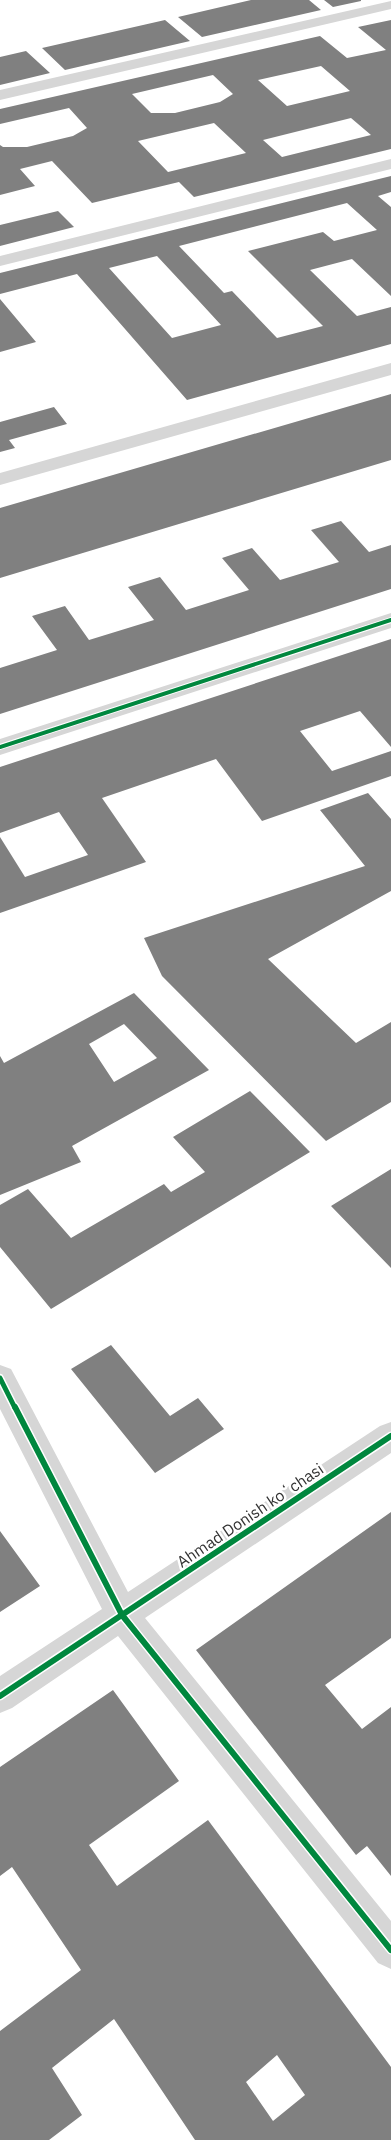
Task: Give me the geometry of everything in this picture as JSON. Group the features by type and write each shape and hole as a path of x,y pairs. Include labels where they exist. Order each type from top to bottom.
{"street":[{"path":"0,746 391,620"},
{"path":"0,1378 122,1615 391,1950"},
{"name":"Ahmad Donish koʻchasi","path":"0,1696 391,1436"}],"lane":[{"path":"0,95 391,5"},
{"path":"0,260 391,164"},
{"path":"0,479 391,369"}],"building":[{"path":"251,0 309,0 321,10 202,37 178,17"},
{"path":"324,0 361,0 361,1 333,7"},
{"path":"165,20 190,41 65,70 42,48"},
{"path":"391,20 391,149 194,197 179,182 92,203 52,161 20,169 35,186 0,195 0,145 3,147 27,147 73,136 87,128 69,108 0,124 0,109 320,36 347,58 386,50 358,27","holes":["321,66 350,91 287,106 258,80","213,75 233,94 220,102 175,113 151,113 132,94","351,118 371,135 282,157 263,140","214,123 246,153 168,172 138,141"]},
{"path":"26,51 50,73 0,85 0,57"},
{"path":"391,176 391,192 378,196 391,207 391,296 352,259 310,270 357,316 391,307 391,344 187,400 77,274 0,294 0,273","holes":["347,203 377,230 334,241 323,232 248,251 323,326 277,338 232,291 224,293 179,246","157,256 198,300 221,325 172,338 109,268"]},
{"path":"58,211 74,227 0,246 0,225"},
{"path":"0,299 36,342 0,352"},
{"path":"391,394 391,460 0,578 0,508"},
{"path":"54,407 67,424 9,440 15,448 0,452 0,422"},
{"path":"341,521 369,552 391,545 391,589 0,714 0,668 57,650 32,616 65,606 89,640 154,620 128,587 160,577 186,610 249,590 222,558 252,548 280,580 339,562 311,530"},
{"path":"391,639 391,747 360,711 300,731 332,771 391,751 391,776 262,821 216,759 102,798 146,862 0,913 0,837 25,877 88,855 59,812 0,833 0,767"},
{"path":"368,793 391,819 391,891 268,959 356,1043 391,1022 391,1102 326,1141 162,976 144,938 365,866 320,810"},
{"path":"134,993 209,1070 72,1146 81,1162 0,1195 0,1056 4,1063","holes":["124,1024 157,1058 114,1082 89,1044"]},
{"path":"250,1091 310,1152 51,1309 0,1247 0,1205 28,1189 71,1238 164,1184 171,1192 205,1172 173,1137"},
{"path":"391,1169 391,1268 331,1206"},
{"path":"111,1345 170,1416 198,1398 224,1429 155,1473 71,1369"},
{"path":"391,1512 391,1638 325,1685 362,1729 391,1707 391,1876 367,1846 356,1855 196,1650"},
{"path":"0,1531 40,1586 0,1612"},
{"path":"113,1690 179,1781 89,1845 117,1886 208,1820 391,2067 391,2140 195,2140 114,2019 52,2068 82,2115 49,2140 0,2140 0,2031 81,1970 12,1867 0,1876 0,1767","holes":["277,2055 305,2095 273,2121 246,2082"]}],"cycle path":[{"path":"0,747 391,620"},
{"path":"0,1378 122,1615 391,1950"},
{"path":"0,1696 391,1436"}]}
